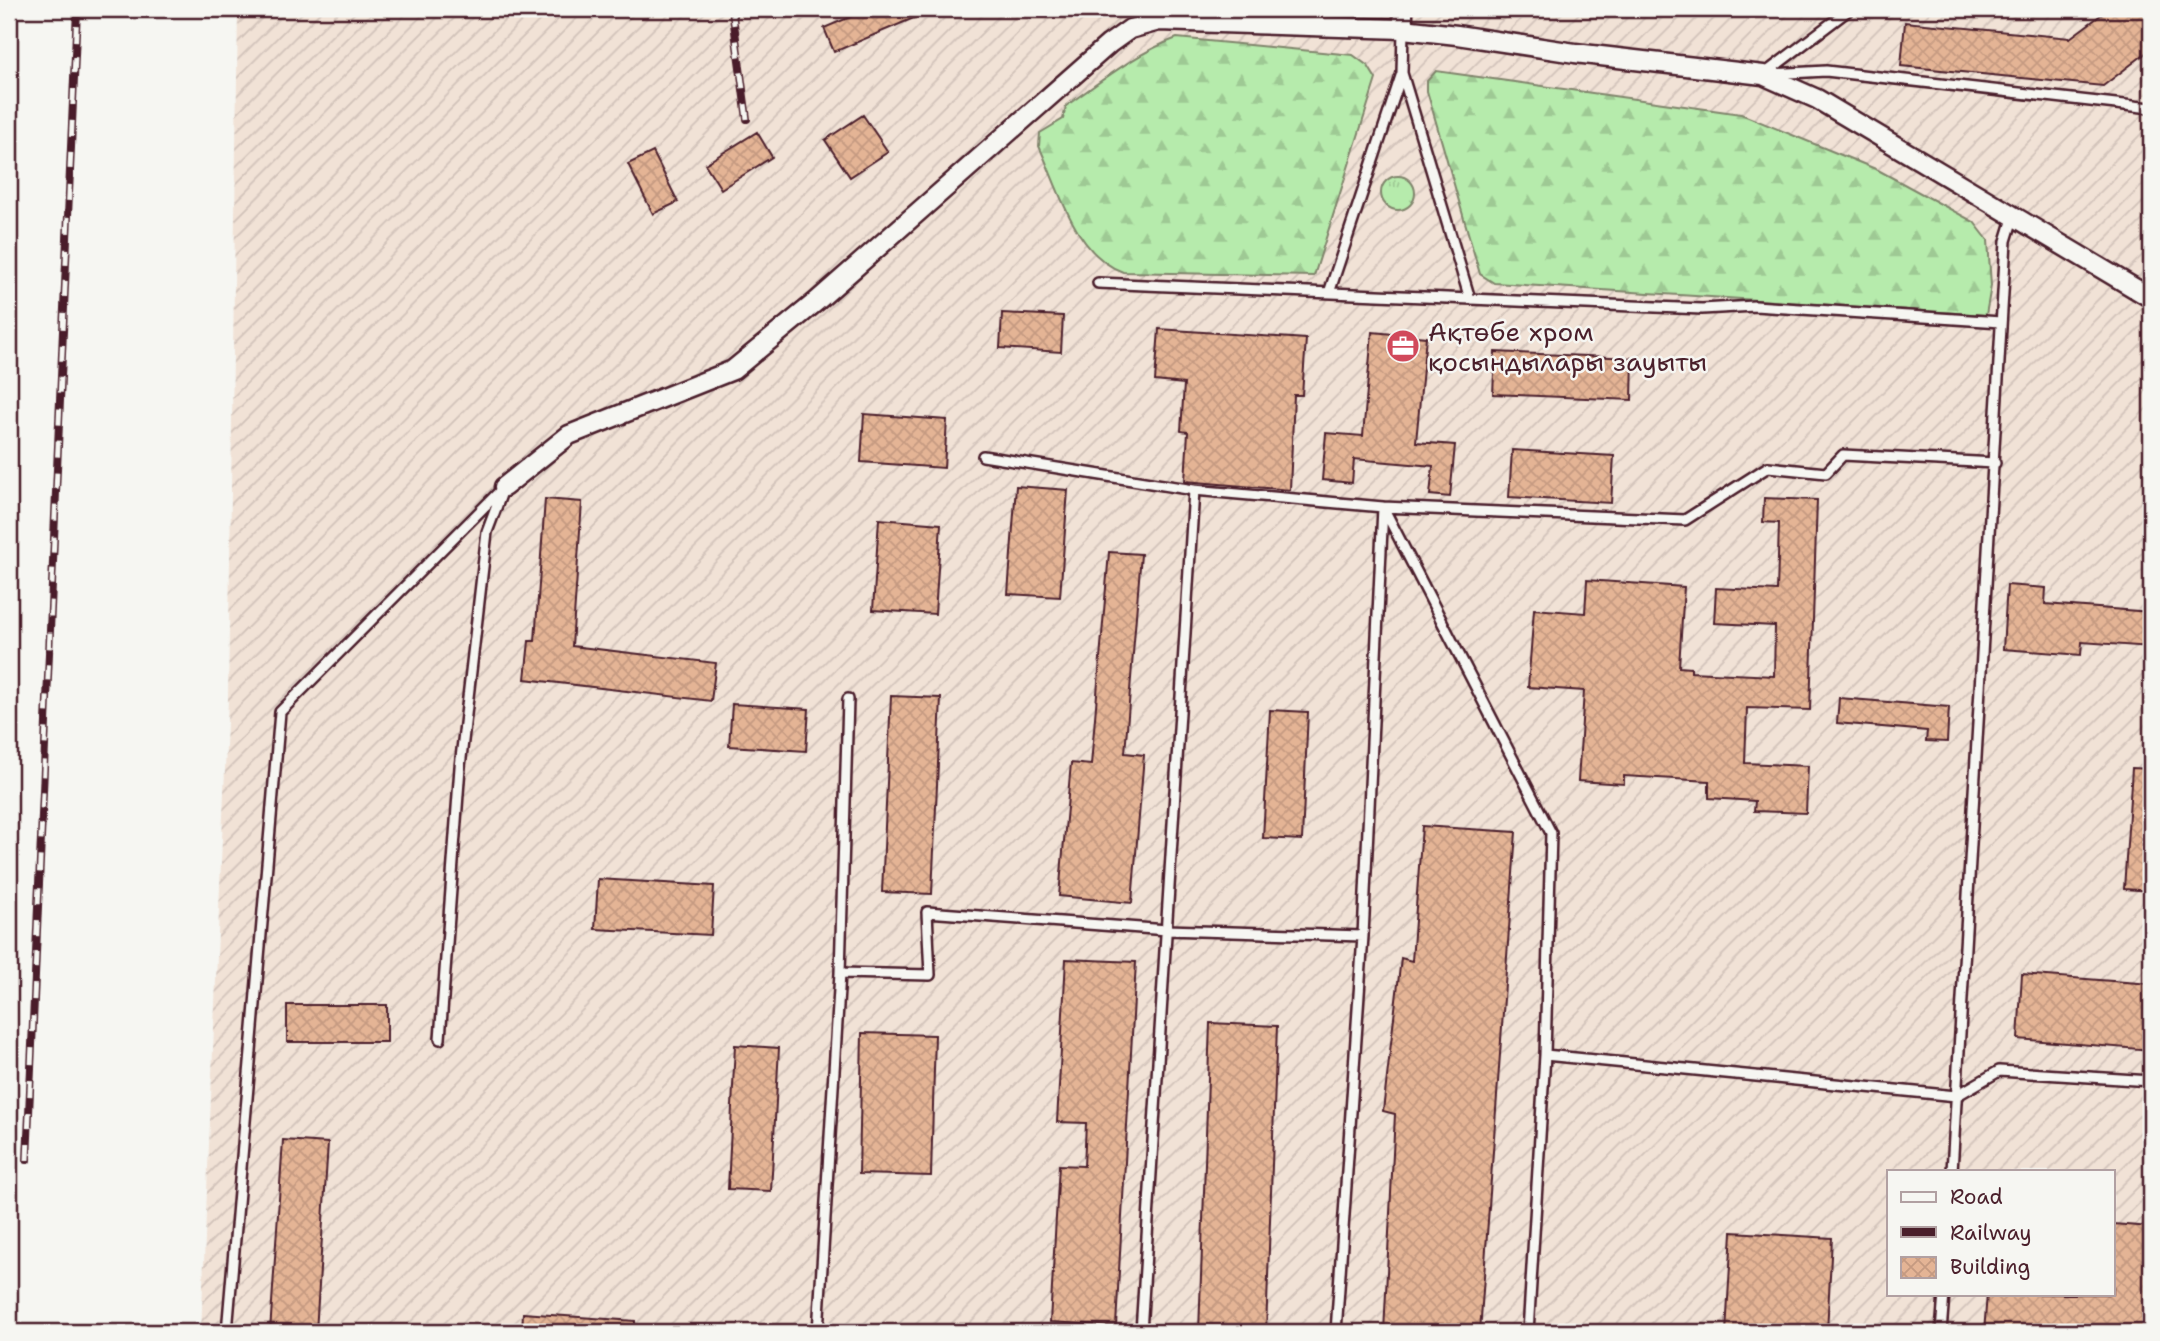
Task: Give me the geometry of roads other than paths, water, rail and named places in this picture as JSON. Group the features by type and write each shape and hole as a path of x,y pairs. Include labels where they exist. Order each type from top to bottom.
{"street":[{"path":"1403,9 1403,29"},
{"path":"504,487 569,435 733,370 817,301 1109,44 1130,29 1159,21 1403,29 1763,75 1817,99 2151,298"}],"lane":[{"path":"1763,75 1850,9"},
{"path":"1329,293 1402,73 1403,29"},
{"path":"1763,75 1826,71 2151,108"},
{"path":"1402,73 1471,299"},
{"path":"1952,1170 2006,241 2014,215"},
{"path":"1098,284 1703,309 1755,306 2001,322"},
{"path":"983,456 1194,490 1383,507 1685,520 1768,467 1826,473 1843,454 1995,463"},
{"path":"440,1039 460,767 482,573 487,532 504,487"},
{"path":"227,1332 280,712 504,487"},
{"path":"1141,1332 1194,490"},
{"path":"1336,1332 1363,936 1383,507"},
{"path":"1383,507 1551,833 1545,1055 1528,1332"},
{"path":"818,1332 840,973 848,699"},
{"path":"840,973 930,975 928,912 1167,929 1363,936"},
{"path":"1545,1055 1956,1096 1999,1071 2151,1081"},
{"path":"1941,1332 1944,1296"}],"railway":[{"path":"27,1160 77,9"},
{"path":"732,9 747,119"}],"place":[{"name":"Ақтөбе хром қосындылары зауыты","path":"1403,346"}]}
